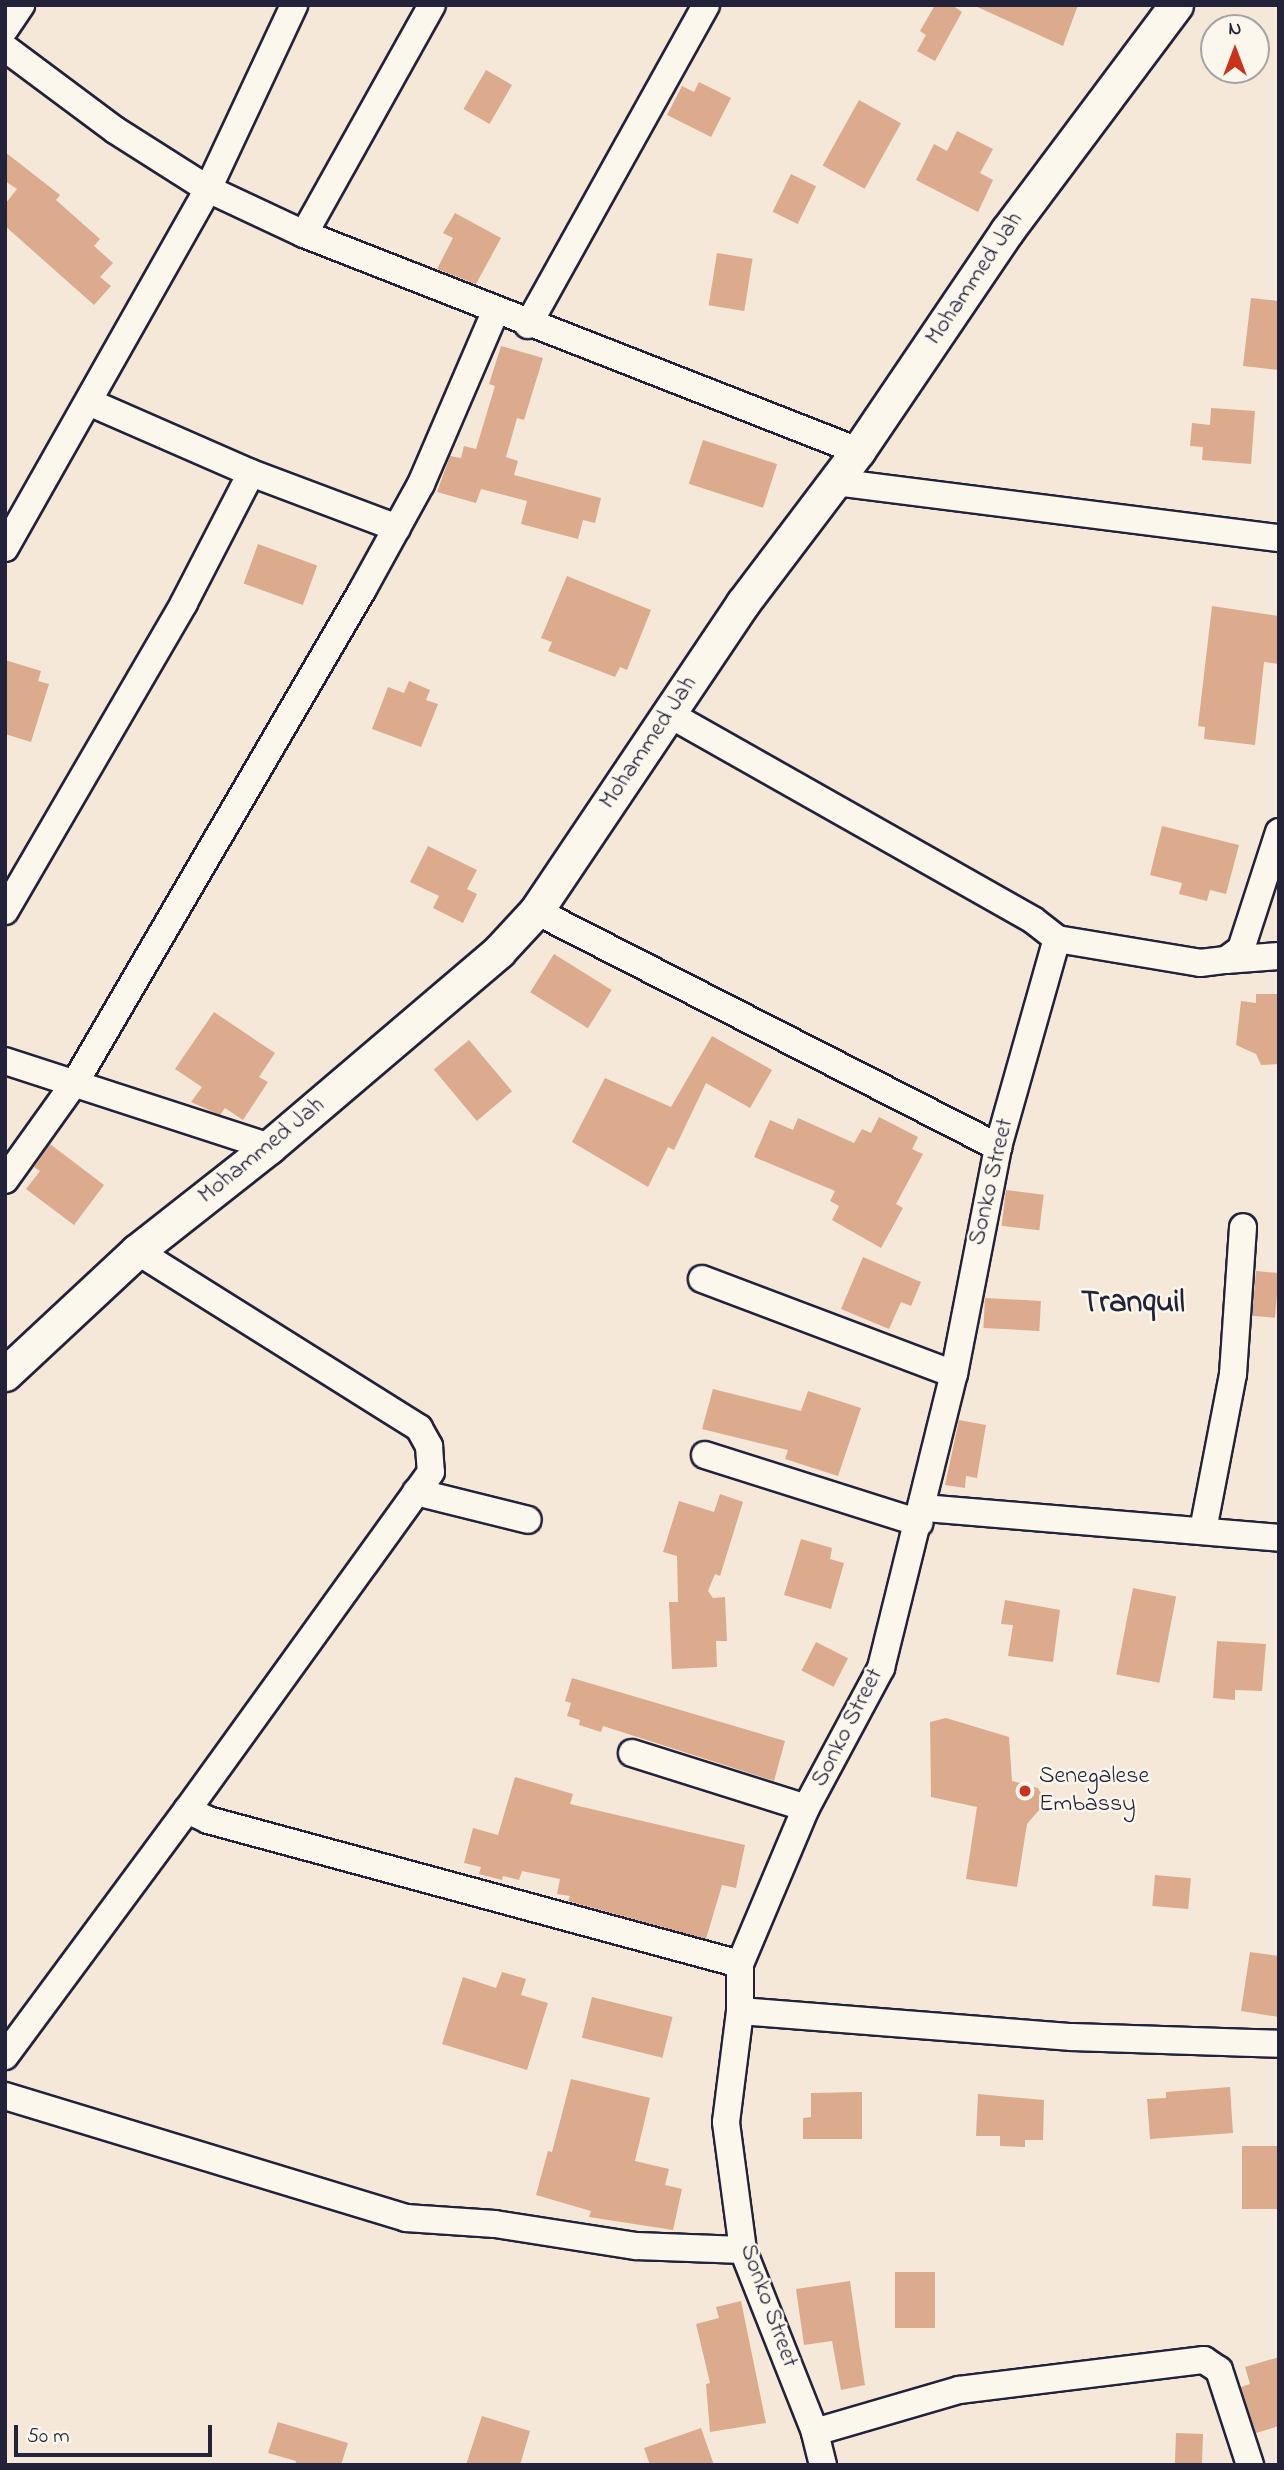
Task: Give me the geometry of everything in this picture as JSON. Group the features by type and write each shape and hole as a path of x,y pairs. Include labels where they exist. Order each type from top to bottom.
{"street":[{"path":"5,29 21,5"},
{"path":"304,234 432,5"},
{"path":"528,325 706,5"},
{"name":"Mohammed Jah","path":"5,1374 136,1251 269,1147 499,951 536,911 743,603 858,451 1007,231 1176,5"},
{"path":"5,548 91,403 208,189 288,7"},
{"path":"5,48 115,130 208,189 304,234 495,312 858,451"},
{"path":"5,1180 76,1081 397,528 421,484 495,312"},
{"path":"91,403 251,473 397,528"},
{"path":"5,911 184,603 251,473"},
{"path":"835,482 1279,538"},
{"path":"669,714 1033,920 1057,939 1200,963 1279,956"},
{"path":"1226,960 1241,949 1272,880 1279,832"},
{"path":"536,911 998,1147"},
{"name":"Sonko Street","path":"823,2465 815,2432 743,2250 726,2122 740,2011 740,1964 806,1808 881,1668 922,1515 954,1374 998,1147 1057,939"},
{"path":"5,1061 76,1081 269,1147"},
{"path":"1203,1530 1233,1374 1243,1227"},
{"path":"5,2056 431,1472 429,1447 419,1428 136,1251"},
{"path":"702,1279 954,1374"},
{"path":"705,1455 922,1515 1203,1530 1279,1538"},
{"path":"416,1492 528,1520"},
{"path":"632,1754 806,1808"},
{"path":"187,1810 208,1820 740,1964"},
{"path":"740,2011 1072,2037 1279,2045"},
{"path":"5,2096 406,2218 495,2224 636,2246 743,2250"},
{"path":"815,2432 959,2390 1204,2360 1219,2370 1250,2465"}],"building":[{"path":"935,5 952,5 962,12 935,61 917,51 926,35 920,31"},
{"path":"973,5 1078,5 1063,46"},
{"path":"486,70 512,85 489,124 464,109"},
{"path":"699,82 731,98 711,137 667,115 682,86 694,92"},
{"path":"859,100 901,123 865,189 823,166"},
{"path":"957,131 993,149 980,173 993,180 978,212 916,180 934,144 947,151"},
{"path":"5,152 60,195 56,200 100,239 94,246 113,263 100,277 111,286 94,305 5,226 5,204 17,189 5,181"},
{"path":"791,174 816,186 798,224 773,212"},
{"path":"455,213 501,238 476,284 437,269 453,238 443,233"},
{"path":"717,253 753,259 744,311 709,305"},
{"path":"1251,298 1279,301 1279,370 1243,366"},
{"path":"501,346 543,358 524,420 517,418 506,457 518,461 514,475 601,498 595,523 583,520 578,539 521,524 527,501 481,489 476,503 437,492 450,456 461,458 464,446 476,449 495,386 489,384"},
{"path":"1211,408 1255,411 1251,464 1202,460 1203,447 1190,446 1192,423 1210,425"},
{"path":"703,440 777,464 763,508 689,484"},
{"path":"258,544 317,566 303,605 244,583"},
{"path":"567,576 651,610 627,670 620,667 615,677 548,651 552,642 541,638"},
{"path":"1212,606 1279,616 1279,664 1264,662 1255,745 1204,739 1205,727 1198,726"},
{"path":"5,660 41,671 38,681 49,684 31,742 5,734"},
{"path":"409,681 430,690 426,700 438,704 421,747 372,729 388,687 404,693"},
{"path":"1162,826 1239,845 1226,894 1210,890 1207,901 1179,894 1182,883 1150,875"},
{"path":"428,846 477,870 467,889 477,894 463,923 433,908 439,896 410,882"},
{"path":"554,954 612,990 588,1028 530,992"},
{"path":"1256,994 1279,994 1279,1064 1261,1065 1256,1054 1236,1045 1241,1001 1256,1003"},
{"path":"214,1012 275,1053 259,1077 268,1082 243,1120 225,1108 220,1115 191,1102 202,1087 175,1069"},
{"path":"712,1036 772,1070 750,1108 706,1083 674,1150 668,1147 648,1187 572,1142 605,1078 671,1107"},
{"path":"469,1040 512,1091 477,1121 434,1070"},
{"path":"879,1117 918,1137 912,1149 923,1154 896,1204 903,1208 881,1248 832,1220 839,1206 830,1201 835,1191 754,1157 770,1120 793,1130 798,1118 854,1143 862,1129 871,1133"},
{"path":"50,1144 104,1185 74,1225 26,1189 40,1171 34,1167"},
{"path":"1006,1190 1044,1195 1039,1230 1002,1226"},
{"path":"863,1257 921,1282 911,1306 901,1302 889,1329 841,1309"},
{"path":"1256,1271 1279,1273 1275,1318 1252,1316"},
{"path":"985,1298 1041,1301 1039,1331 983,1328"},
{"path":"713,1389 801,1411 808,1391 861,1408 838,1476 785,1459 788,1450 702,1429"},
{"path":"959,1420 986,1425 977,1478 966,1476 965,1488 945,1485"},
{"path":"720,1494 743,1502 720,1576 715,1574 708,1591 713,1598 725,1597 727,1641 716,1641 717,1667 672,1669 669,1602 678,1602 677,1556 663,1552 679,1501 714,1512"},
{"path":"801,1539 832,1548 830,1559 844,1563 831,1609 784,1595"},
{"path":"1133,1588 1176,1596 1159,1683 1116,1674"},
{"path":"1005,1600 1060,1610 1053,1662 1008,1656 1013,1625 1001,1624"},
{"path":"1217,1641 1266,1644 1262,1691 1235,1690 1235,1700 1213,1698"},
{"path":"816,1642 848,1658 834,1687 801,1671"},
{"path":"572,1678 785,1741 774,1781 603,1726 601,1732 579,1725 580,1720 567,1716 571,1703 565,1701"},
{"path":"946,1718 1009,1737 1012,1781 1038,1788 1046,1802 1027,1824 1017,1887 966,1879 977,1807 931,1797 930,1722"},
{"path":"515,1777 573,1794 570,1804 745,1845 736,1888 722,1885 706,1939 568,1901 570,1896 557,1894 560,1879 522,1871 519,1880 503,1876 502,1880 479,1874 481,1867 464,1863 473,1828 498,1835"},
{"path":"1155,1875 1191,1878 1188,1909 1152,1906"},
{"path":"1250,1952 1279,1956 1279,2017 1241,2011"},
{"path":"502,1972 526,1979 521,1995 548,2003 527,2070 442,2044 463,1977 496,1988"},
{"path":"592,1997 673,2017 662,2058 582,2038"},
{"path":"571,2079 650,2098 635,2161 669,2169 665,2185 682,2189 673,2230 589,2217 591,2211 536,2195 548,2151 552,2152"},
{"path":"1230,2087 1233,2133 1150,2139 1147,2099 1166,2098 1166,2092"},
{"path":"862,2092 862,2139 803,2139 803,2118 811,2117 811,2093"},
{"path":"978,2094 1044,2100 1043,2140 1025,2140 1025,2147 1000,2146 1000,2136 976,2136"},
{"path":"1242,2146 1279,2146 1279,2209 1242,2209"},
{"path":"895,2272 935,2272 935,2328 895,2328"},
{"path":"850,2281 865,2385 841,2390 832,2341 804,2345 796,2289"},
{"path":"741,2301 766,2423 710,2432 706,2384 710,2383 696,2324 719,2318 716,2307"},
{"path":"1279,2357 1279,2426 1256,2433 1241,2387 1250,2384 1245,2367"},
{"path":"482,2416 530,2431 520,2465 466,2465"},
{"path":"278,2422 348,2443 341,2465 295,2465 296,2461 268,2453"},
{"path":"701,2428 714,2465 650,2465 644,2448"},
{"path":"1176,2433 1203,2434 1202,2465 1175,2465"}],"place":[{"name":"Senegalese Embassy","path":"1025,1791"}],"district":[{"name":"Tranquil","path":"1133,1304"}]}
